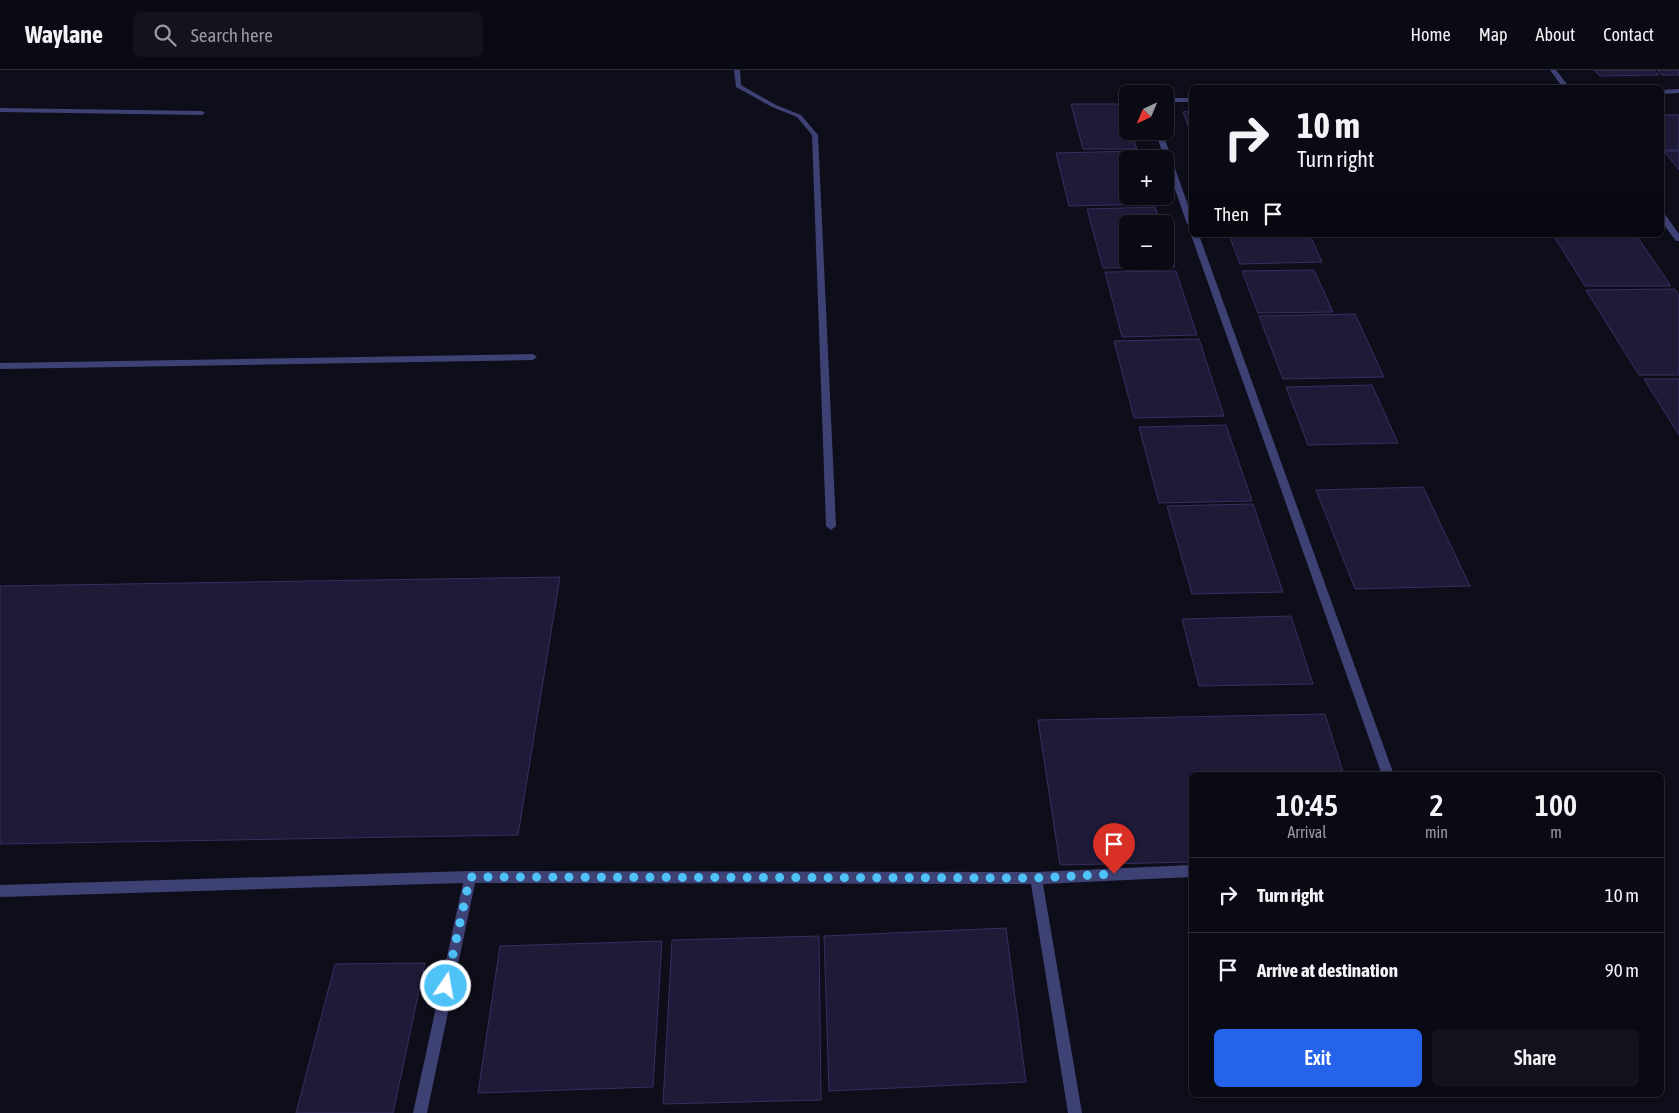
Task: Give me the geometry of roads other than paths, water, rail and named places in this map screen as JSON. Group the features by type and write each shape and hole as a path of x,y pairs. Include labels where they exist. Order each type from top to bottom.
{"street":[{"path":"737,70 738,86 774,106 800,116 815,135 831,526"},
{"path":"1552,70 1564,85"},
{"path":"1664,92 1679,91"},
{"path":"1174,100 1189,100"},
{"path":"0,110 202,114"},
{"path":"1161,140 1189,218"},
{"path":"1664,219 1679,239"},
{"path":"1196,237 1387,772"},
{"path":"0,366 533,357"},
{"path":"0,891 470,877 1036,878 1189,871"},
{"path":"420,1113 470,877"},
{"path":"1036,878 1075,1113"}]}
